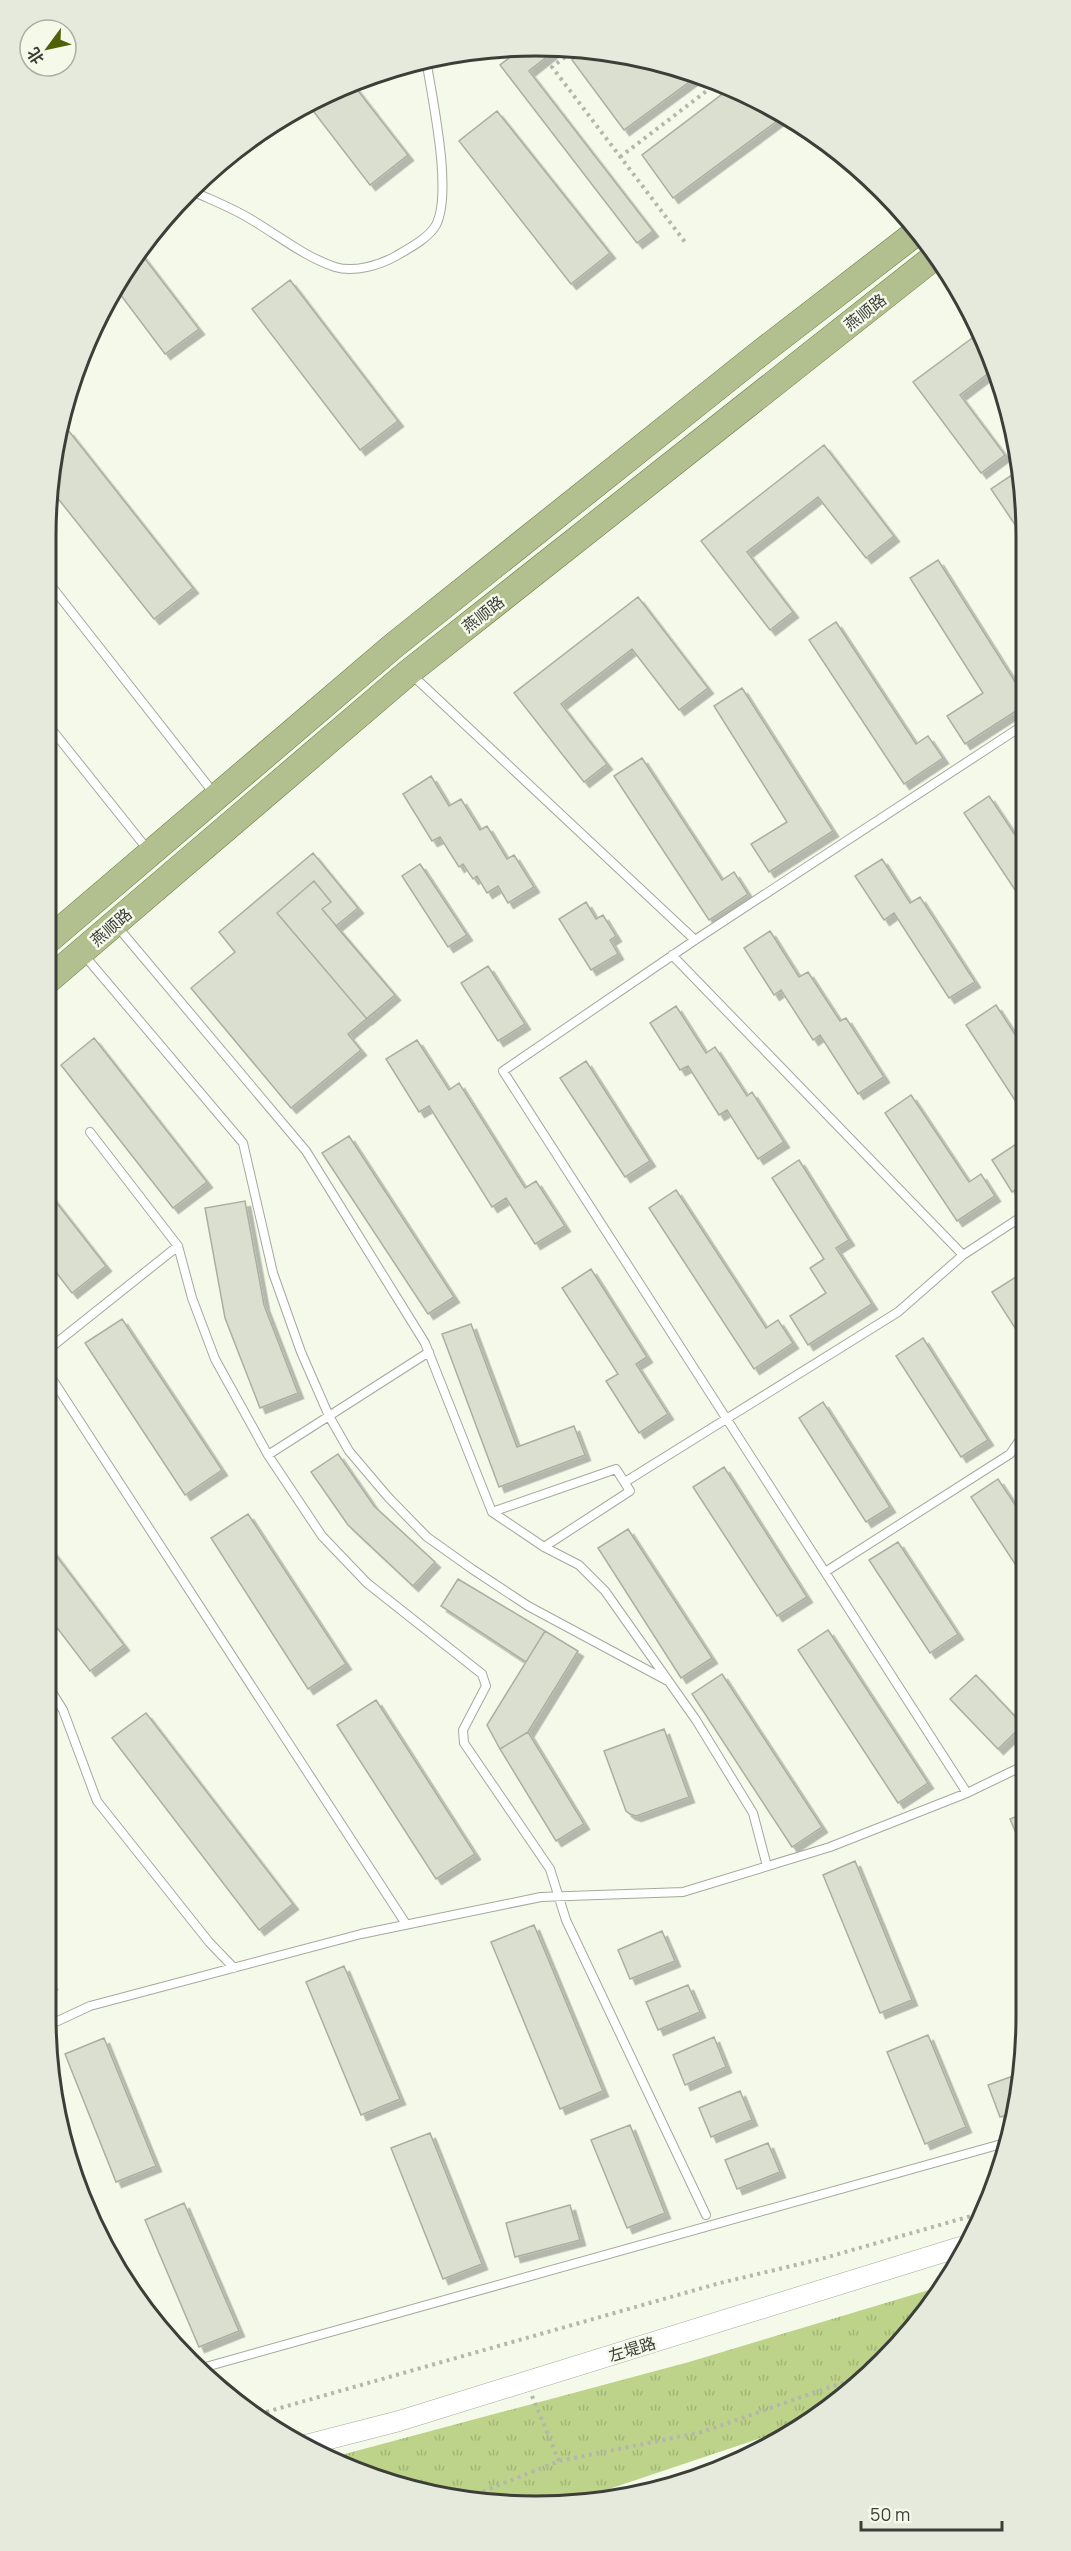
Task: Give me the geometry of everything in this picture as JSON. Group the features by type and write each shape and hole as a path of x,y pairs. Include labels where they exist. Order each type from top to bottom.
{"main road":[{"name":"燕顺路","path":"56,934 392,647 759,354 911,237"},
{"name":"燕顺路","path":"56,974 409,672 929,261"}],"street":[{"name":"左堤路","path":"316,2442 399,2421 955,2249"}],"lane":[{"path":"198,194 249,218 307,254 337,268 357,268 393,258 409,249 435,227 443,203 437,132 427,68"},
{"path":"56,592 216,796"},
{"path":"409,672 694,940"},
{"path":"967,1793 503,1071 694,940 1016,730"},
{"path":"56,735 150,853"},
{"path":"115,924 306,1151 429,1352 492,1512 544,1547 579,1565 604,1591 696,1720 753,1813 767,1866"},
{"path":"82,952 243,1143 273,1273 301,1352 329,1416 349,1451 388,1497 427,1537 528,1606 668,1681"},
{"path":"672,955 963,1255"},
{"path":"90,1132 178,1246 192,1298 215,1359 268,1455 322,1536 367,1583 482,1674 486,1686 464,1730 464,1743 550,1869 566,1920 706,2215"},
{"path":"625,1482 898,1312 963,1255 1016,1220"},
{"path":"56,1343 178,1246"},
{"path":"268,1455 429,1352"},
{"path":"56,1385 406,1924"},
{"path":"825,1572 1010,1454 1016,1445"},
{"path":"492,1512 616,1469 630,1491 544,1547"},
{"path":"56,1699 63,1710 97,1801 210,1942 234,1968"},
{"path":"56,2022 90,2006 406,1924 541,1897 683,1892 830,1847 967,1793 1016,1769"},
{"path":"207,2365 997,2145"}],"path":[{"path":"565,57 552,67 686,242"},
{"path":"620,157 710,89"},
{"path":"265,2412 720,2283 821,2259 971,2216"},
{"path":"526,2382 559,2461"},
{"path":"482,2492 559,2461 702,2433 844,2383"}],"green space":[{"path":"929,2290 875,2355 828,2396 802,2415 766,2436 607,2489 536,2496 473,2491 411,2479 342,2455 689,2362"}],"building":[{"path":"547,56 529,71 653,231 637,243 500,65 510,57"},
{"path":"575,58 629,65 690,81 624,130 572,60"},
{"path":"357,90 408,155 370,185 313,111"},
{"path":"723,94 777,121 673,198 642,155"},
{"path":"497,111 610,253 571,284 459,141"},
{"path":"144,258 199,329 165,354 120,294"},
{"path":"290,280 398,421 360,450 252,309"},
{"path":"973,338 987,374 960,395 1005,455 981,473 913,382"},
{"path":"68,430 193,588 154,619 58,498"},
{"path":"824,445 894,536 866,558 818,497 747,552 793,612 770,630 701,541"},
{"path":"1011,476 1015,525 991,489"},
{"path":"938,560 1016,684 1016,711 965,744 947,716 983,693 910,578"},
{"path":"638,597 708,688 679,710 632,649 561,704 607,764 584,782 514,693"},
{"path":"836,622 916,744 928,736 943,758 904,784 809,640"},
{"path":"742,688 833,831 769,872 751,844 787,822 714,706"},
{"path":"642,758 722,880 734,872 748,894 709,920 614,776"},
{"path":"431,776 449,806 461,799 480,830 487,826 507,859 514,855 534,887 508,903 498,886 487,893 477,876 473,879 463,864 459,867 440,837 432,841 403,794"},
{"path":"989,796 1016,836 1016,891 964,813"},
{"path":"313,853 358,908 336,926 395,995 348,1034 361,1050 291,1108 191,988 235,952 219,932"},
{"path":"882,859 910,903 920,897 975,982 949,998 894,913 884,920 855,876"},
{"path":"420,864 467,935 448,947 402,876"},
{"path":"314,881 331,902 322,909 395,995 367,1019 277,913"},
{"path":"586,902 596,919 603,915 616,936 610,940 618,954 591,970 559,919"},
{"path":"770,931 799,977 808,972 840,1021 846,1018 884,1077 858,1094 820,1035 813,1040 781,990 774,995 744,948"},
{"path":"488,966 525,1024 498,1041 461,983"},
{"path":"996,1005 1016,1036 1016,1102 966,1025"},
{"path":"676,1006 706,1053 715,1047 747,1096 752,1092 784,1142 758,1159 727,1110 719,1115 688,1066 680,1070 650,1023"},
{"path":"94,1038 207,1182 173,1208 61,1065"},
{"path":"417,1040 449,1090 459,1083 525,1188 536,1181 565,1226 535,1244 506,1198 492,1207 429,1106 419,1112 386,1059"},
{"path":"586,1061 650,1161 625,1177 560,1078"},
{"path":"911,1095 969,1182 981,1174 995,1196 957,1221 885,1113"},
{"path":"349,1136 454,1297 428,1314 322,1153"},
{"path":"1016,1144 1016,1189 1012,1192 992,1160"},
{"path":"799,1160 849,1240 836,1248 872,1304 808,1345 790,1316 826,1293 810,1268 824,1259 772,1178"},
{"path":"676,1190 766,1328 778,1320 793,1343 754,1369 649,1208"},
{"path":"245,1201 264,1305 298,1393 260,1408 225,1318 205,1208"},
{"path":"56,1202 106,1266 72,1293 56,1272"},
{"path":"591,1269 647,1357 636,1364 668,1414 639,1433 606,1381 618,1374 562,1288"},
{"path":"1016,1277 1016,1330 992,1292"},
{"path":"122,1319 222,1470 185,1495 85,1343"},
{"path":"471,1324 517,1447 574,1426 585,1455 499,1487 442,1334"},
{"path":"923,1338 988,1440 961,1457 896,1356"},
{"path":"823,1402 890,1507 866,1522 799,1418"},
{"path":"338,1454 374,1506 435,1562 413,1586 348,1525 311,1472"},
{"path":"724,1467 807,1597 777,1616 693,1487"},
{"path":"998,1479 1016,1506 1016,1565 971,1497"},
{"path":"248,1514 346,1664 308,1689 211,1538"},
{"path":"628,1529 712,1658 681,1678 598,1548"},
{"path":"898,1542 958,1634 930,1653 869,1560"},
{"path":"56,1555 124,1645 90,1671 56,1626"},
{"path":"458,1579 545,1631 526,1662 441,1606"},
{"path":"828,1630 928,1783 898,1803 798,1650"},
{"path":"545,1631 578,1651 528,1732 500,1749 487,1725"},
{"path":"722,1674 822,1827 792,1847 692,1694"},
{"path":"976,1675 1016,1718 1016,1732 998,1749 950,1699"},
{"path":"376,1700 475,1854 436,1879 337,1725"},
{"path":"146,1713 293,1904 259,1930 112,1738"},
{"path":"664,1729 689,1797 636,1816 630,1814 626,1811 604,1751"},
{"path":"528,1732 584,1824 556,1841 500,1749"},
{"path":"1016,1817 1016,1833 1010,1819"},
{"path":"855,1861 912,2000 880,2013 823,1875"},
{"path":"534,1925 603,2091 560,2109 491,1942"},
{"path":"662,1931 675,1961 630,1979 618,1950"},
{"path":"344,1966 400,2099 361,2115 306,1982"},
{"path":"688,1985 700,2012 658,2030 646,2002"},
{"path":"928,2035 966,2127 925,2144 887,2052"},
{"path":"714,2037 726,2067 685,2085 673,2055"},
{"path":"104,2038 156,2166 116,2182 65,2054"},
{"path":"1011,2077 1004,2116 1000,2117 988,2085"},
{"path":"740,2091 752,2120 711,2137 699,2108"},
{"path":"630,2125 665,2213 627,2228 591,2140"},
{"path":"430,2133 482,2264 443,2279 391,2148"},
{"path":"768,2143 780,2172 737,2189 725,2160"},
{"path":"184,2203 239,2331 199,2347 145,2220"},
{"path":"570,2205 580,2240 515,2257 506,2223"}]}
